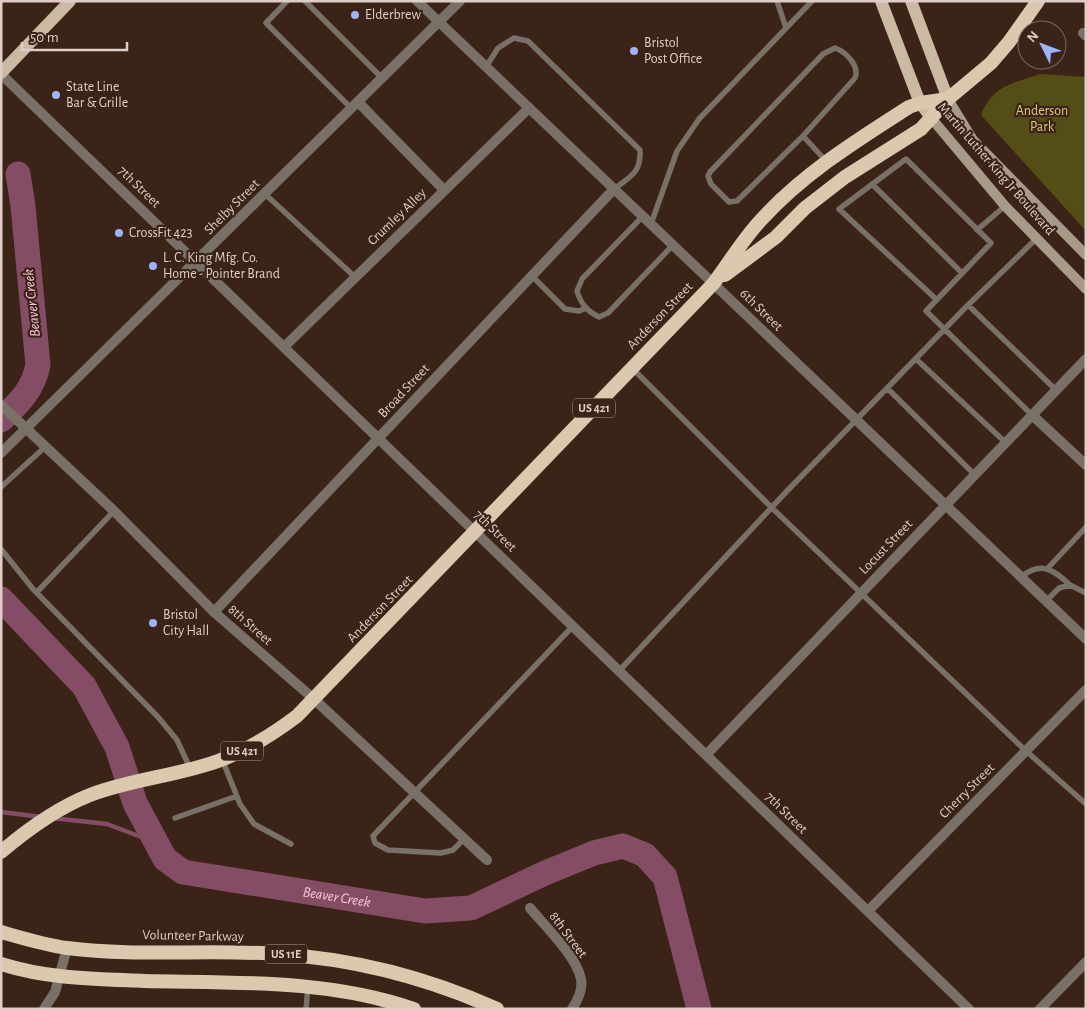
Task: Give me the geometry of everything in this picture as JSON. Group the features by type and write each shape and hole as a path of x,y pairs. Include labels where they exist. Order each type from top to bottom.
{"highway":[{"name":"Anderson Street","path":"713,284 776,237 805,208 845,177 921,129 948,99 990,63 1014,36 1038,1"},
{"name":"Anderson Street","path":"1,852 27,831 63,808 90,795 222,759 265,739 297,716 315,700 713,284 759,222 796,184 826,161 909,107 920,103 948,99"},
{"name":"Volunteer Parkway","path":"1,932 67,948 323,957 386,970 432,983 497,1009"},
{"path":"1,964 59,978 308,987 373,997 414,1009"}],"main road":[{"path":"1,73 70,1"},
{"name":"Martin Luther King Jr Boulevard","path":"881,1 920,103 1005,206 1086,288"},
{"name":"Martin Luther King Jr Boulevard","path":"911,1 948,99 973,140 1086,255"}],"street":[{"name":"6th Street","path":"417,1 1086,639"},
{"name":"Shelby Street","path":"1,453 23,425 196,262 460,1"},
{"name":"7th Street","path":"1,73 969,1009"},
{"path":"355,105 444,190"},
{"name":"Crumley Alley","path":"284,346 529,108"},
{"name":"Broad Street","path":"214,612 614,189"},
{"name":"Locust Street","path":"706,755 1086,359"},
{"name":"8th Street","path":"1,405 114,512 214,612 315,700 487,860"},
{"path":"1032,415 1086,465"},
{"name":"Cherry Street","path":"868,911 1086,690"},
{"name":"8th Street","path":"530,908 564,950 580,974 582,987 572,1009"},
{"path":"44,1009 55,992 67,948"},
{"path":"1040,1009 1086,962"}],"lane":[{"path":"287,1 266,23 355,105"},
{"path":"305,1 382,78"},
{"path":"776,1 786,28"},
{"path":"651,224 677,151 682,143 699,120 812,1"},
{"path":"486,66 498,48 514,38 528,41 640,150 641,163 634,175 614,189"},
{"path":"838,49 854,64 857,74 803,136 737,201 726,200 708,180 710,172 823,54 829,50 838,49"},
{"path":"803,136 826,161"},
{"path":"937,300 839,209 906,159 991,243 937,300 926,311 1032,415"},
{"path":"872,184 962,273"},
{"path":"265,194 355,278"},
{"path":"977,230 1005,206"},
{"path":"643,216 582,279 577,291 581,302 586,308 599,317 608,313 673,245"},
{"path":"619,671 772,508 968,305 1036,239"},
{"path":"532,276 565,309 579,311 586,308"},
{"path":"968,305 1056,390"},
{"path":"916,359 1005,442"},
{"path":"632,368 772,508 1026,751 1086,804"},
{"path":"888,389 975,475"},
{"path":"1,487 45,447"},
{"path":"37,592 114,512"},
{"path":"1047,569 1086,527"},
{"path":"1,549 37,592 178,740 190,768"},
{"path":"1021,577 1029,570 1037,568 1047,569 1059,574 1070,585 1086,593"},
{"path":"1046,601 1060,588 1070,585"},
{"path":"464,839 453,850 441,853 388,850 376,843 373,836 377,829 414,793 573,626"},
{"path":"222,759 237,796 254,824 291,844"},
{"path":"175,818 237,796"},
{"path":"306,1009 308,987"}],"green space":[{"name":"Anderson Park","path":"1040,74 1086,77 1086,231 981,115 991,97 998,91 1012,83"}],"waterway":[{"name":"Beaver Creek","path":"1,420 29,389 38,365 23,206 18,174"},
{"name":"Beaver Creek","path":"1,599 84,686 117,747 135,803 165,859 183,872 425,911 471,908 545,873 594,853 623,846 645,855 665,877 699,1009"},
{"path":"1,812 42,817"},
{"path":"52,818 107,824 157,843"}],"place":[{"name":"Elderbrew","path":"355,15"},
{"name":"Bristol Post Office","path":"634,51"},
{"name":"State Line Bar & Grille","path":"56,95"},
{"name":"CrossFit 423","path":"119,233"},
{"name":"L. C. King Mfg. Co. Home - Pointer Brand","path":"153,266"},
{"name":"Bristol City Hall","path":"153,623"}]}
